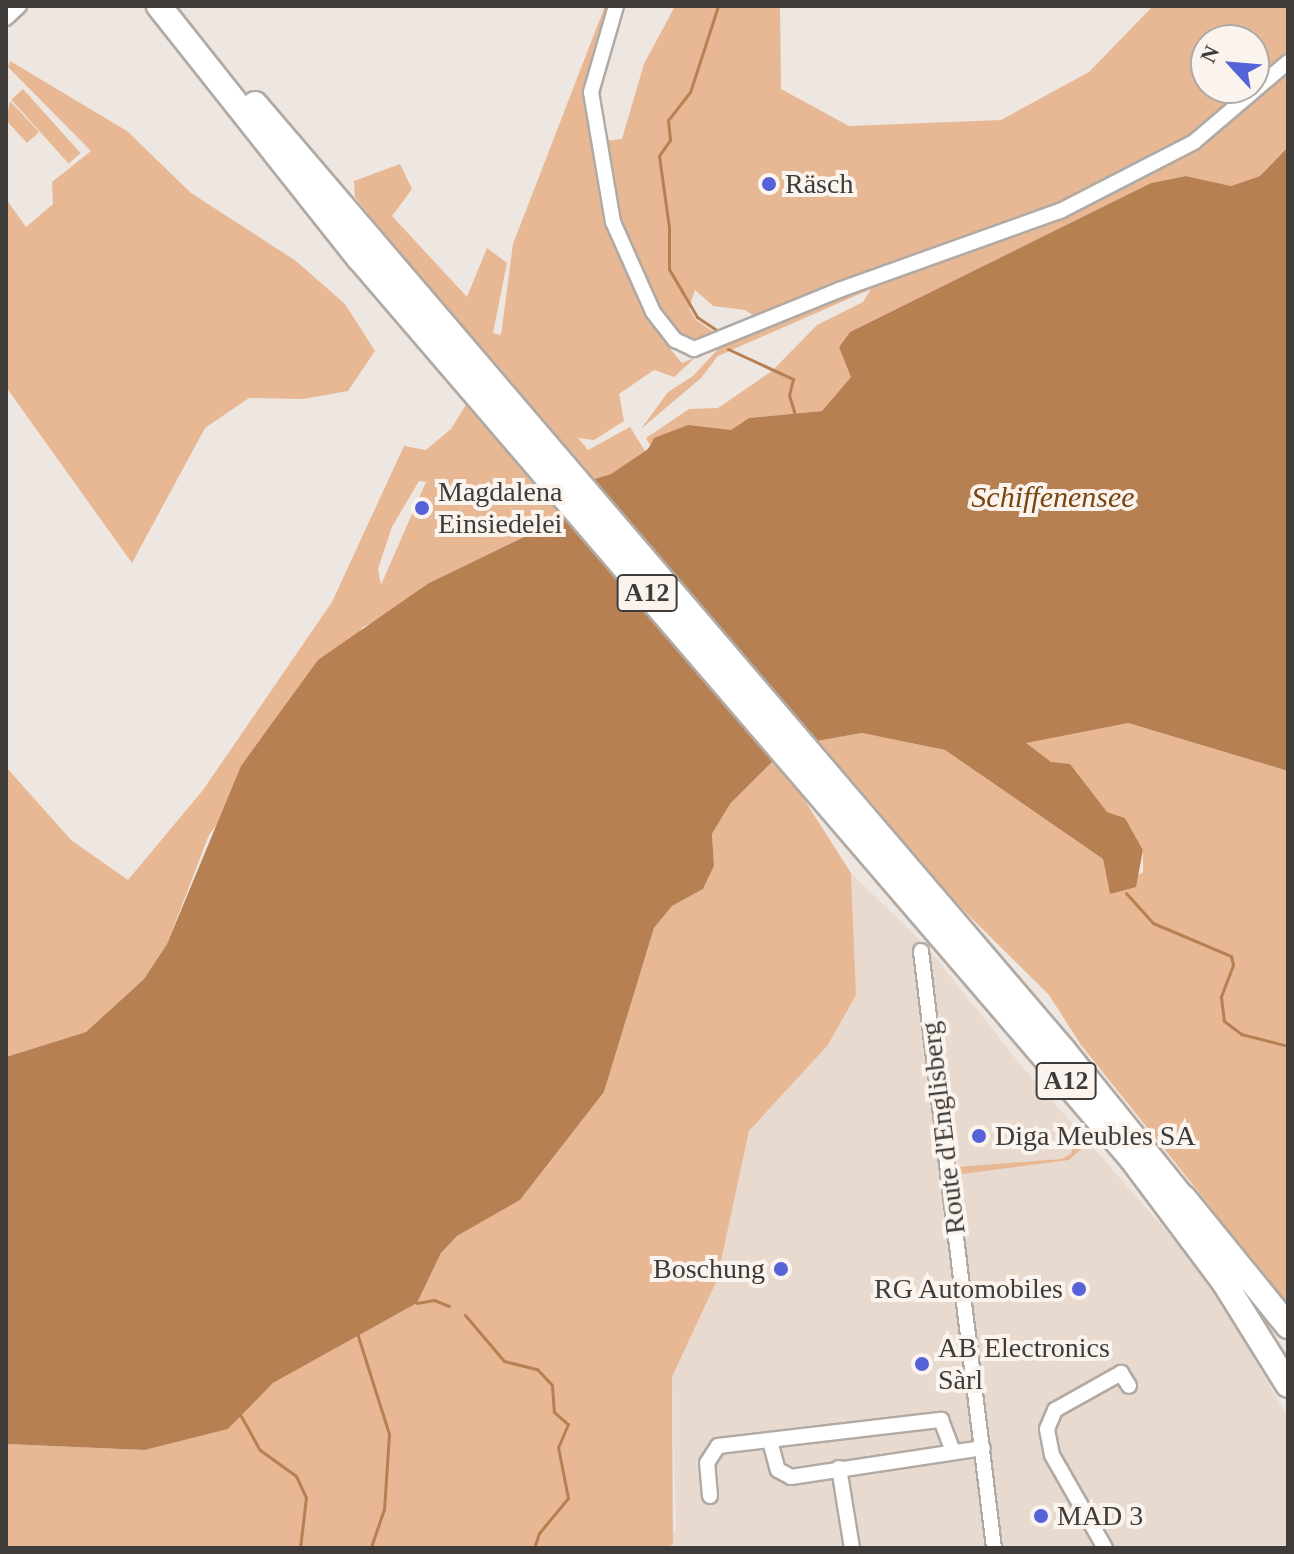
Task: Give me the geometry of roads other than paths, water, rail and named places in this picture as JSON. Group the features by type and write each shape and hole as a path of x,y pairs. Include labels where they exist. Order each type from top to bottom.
{"highway":[{"name":"A12","path":"159,6 281,163 482,386 1178,1190 1288,1352"},
{"name":"A12","path":"180,6 482,386"},
{"name":"A12","path":"827,788 1132,1159 1208,1259 1288,1385"},
{"path":"1178,1190 1288,1326"}],"street":[{"path":"6,18 19,6"},
{"path":"616,6 604,37 591,104 613,222 653,312 675,340 694,349 839,290 1060,211 1194,142 1288,62"},
{"name":"Route d'Englisberg","path":"921,951 994,1548"},
{"path":"1105,1548 1052,1455 1047,1429 1055,1410 1121,1373 1129,1386"},
{"path":"710,1496 707,1463 718,1446 941,1420 952,1449"},
{"path":"770,1441 778,1470 791,1477 952,1449 983,1448"},
{"path":"839,1468 852,1548"}],"water":[{"name":"Schiffenensee","path":"1288,147 1288,771 1128,723 1026,743 1051,762 1070,764 1107,812 1125,818 1143,850 1136,887 1110,894 1103,859 945,750 862,733 811,742 777,757 730,804 712,834 714,866 703,889 672,906 654,928 604,1092 520,1200 457,1236 441,1253 417,1303 273,1383 228,1429 145,1450 6,1444 6,1057 86,1032 144,979 167,944 241,766 318,660 429,583 563,518 591,480 611,474 648,449 654,438 688,425 731,430 749,418 822,411 851,377 839,347 850,332 1151,183 1186,176 1231,186 1260,176"}],"waterway":[{"path":"718,6 690,92 668,120 670,140 659,156 669,227 669,269 697,317 719,332"},
{"path":"728,349 793,379 789,395 795,415"},
{"path":"1126,893 1153,923 1231,956 1233,965 1221,997 1224,1021 1241,1034 1288,1046"},
{"path":"417,1303 434,1300 449,1306"},
{"path":"465,1315 504,1361 537,1369 552,1385 554,1412 568,1424 558,1447 568,1498 539,1533 534,1548"},
{"path":"357,1333 389,1434 384,1509 371,1547"},
{"path":"241,1416 260,1450 296,1476 306,1497 300,1548"}],"place":[{"name":"Räsch","path":"769,184"},
{"name":"Magdalena Einsiedelei","path":"422,508"},
{"name":"Diga Meubles SA","path":"979,1136"},
{"name":"Boschung","path":"781,1269"},
{"name":"RG Automobiles","path":"1079,1289"},
{"name":"AB Electronics Sàrl","path":"922,1364"},
{"name":"MAD 3","path":"1041,1516"}]}
